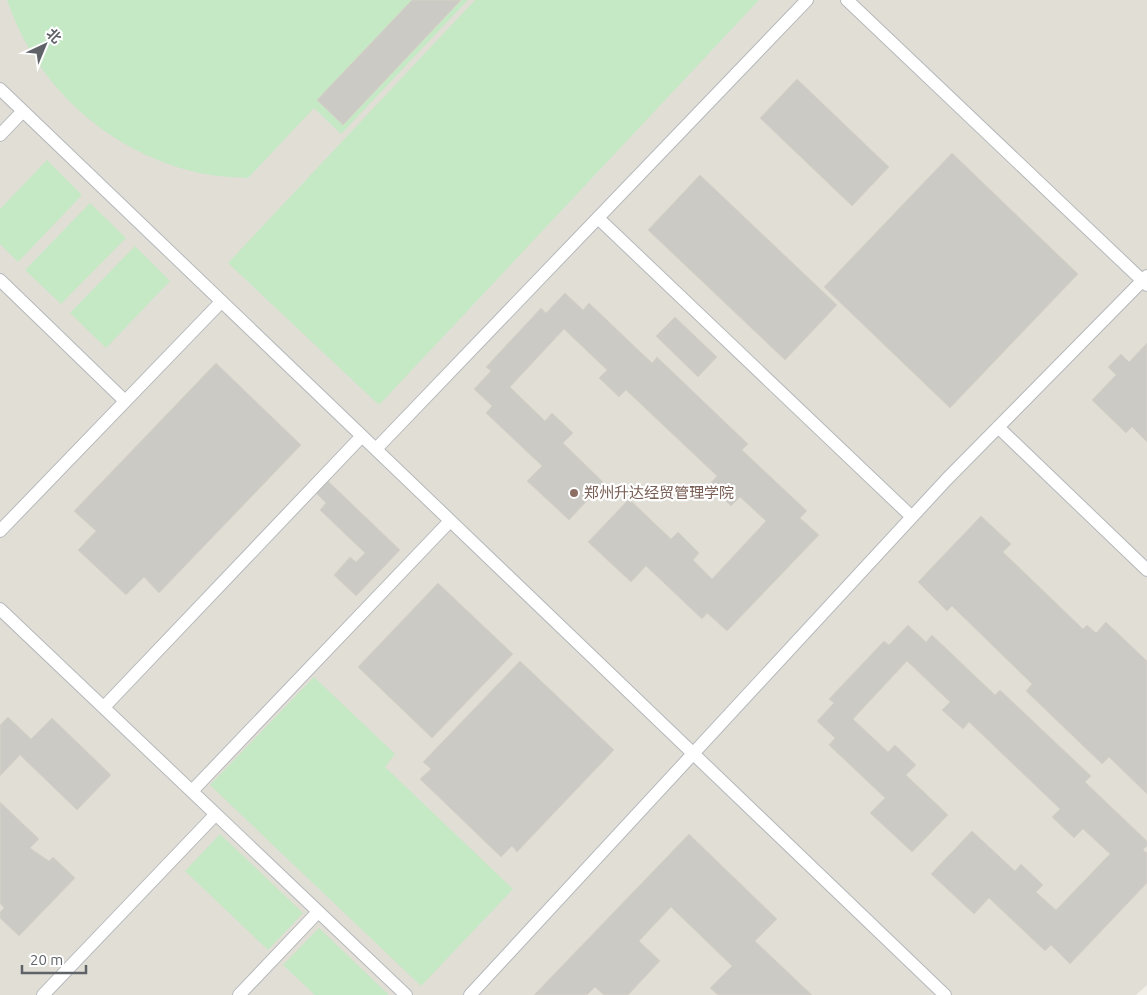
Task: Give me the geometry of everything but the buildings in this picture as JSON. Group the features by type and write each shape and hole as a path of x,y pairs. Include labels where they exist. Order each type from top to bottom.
{"lane":[{"path":"376,449 807,0"},
{"path":"470,995 946,479 1145,281 847,0"},
{"path":"0,89 945,995"},
{"path":"0,135 23,111"},
{"path":"598,218 912,517"},
{"path":"0,280 125,401"},
{"path":"0,530 222,302"},
{"path":"998,427 1147,570"},
{"path":"104,707 362,436"},
{"path":"192,791 450,521"},
{"path":"0,608 406,995"},
{"path":"43,995 216,814"},
{"path":"239,995 318,912"}],"shaded area":[{"name":"郑州升达经贸管理学院","path":"0,0 1147,0 1147,985 1136,995 0,995"}],"green space":[{"path":"7,0 468,0 341,134 314,108 248,178 198,173 159,161 130,147 102,129 77,109 55,85 36,59 20,31"},
{"path":"475,0 759,0 379,405 228,263"},
{"path":"47,160 82,195 18,262 0,244 0,209"},
{"path":"90,203 126,238 61,304 25,270"},
{"path":"135,246 170,281 106,348 70,313"},
{"path":"314,677 395,754 385,767 513,889 421,986 210,785"},
{"path":"220,834 303,913 268,950 185,871"},
{"path":"319,928 389,995 315,995 283,965"}],"place":[{"name":"郑州升达经贸管理学院","path":"574,493"}]}
